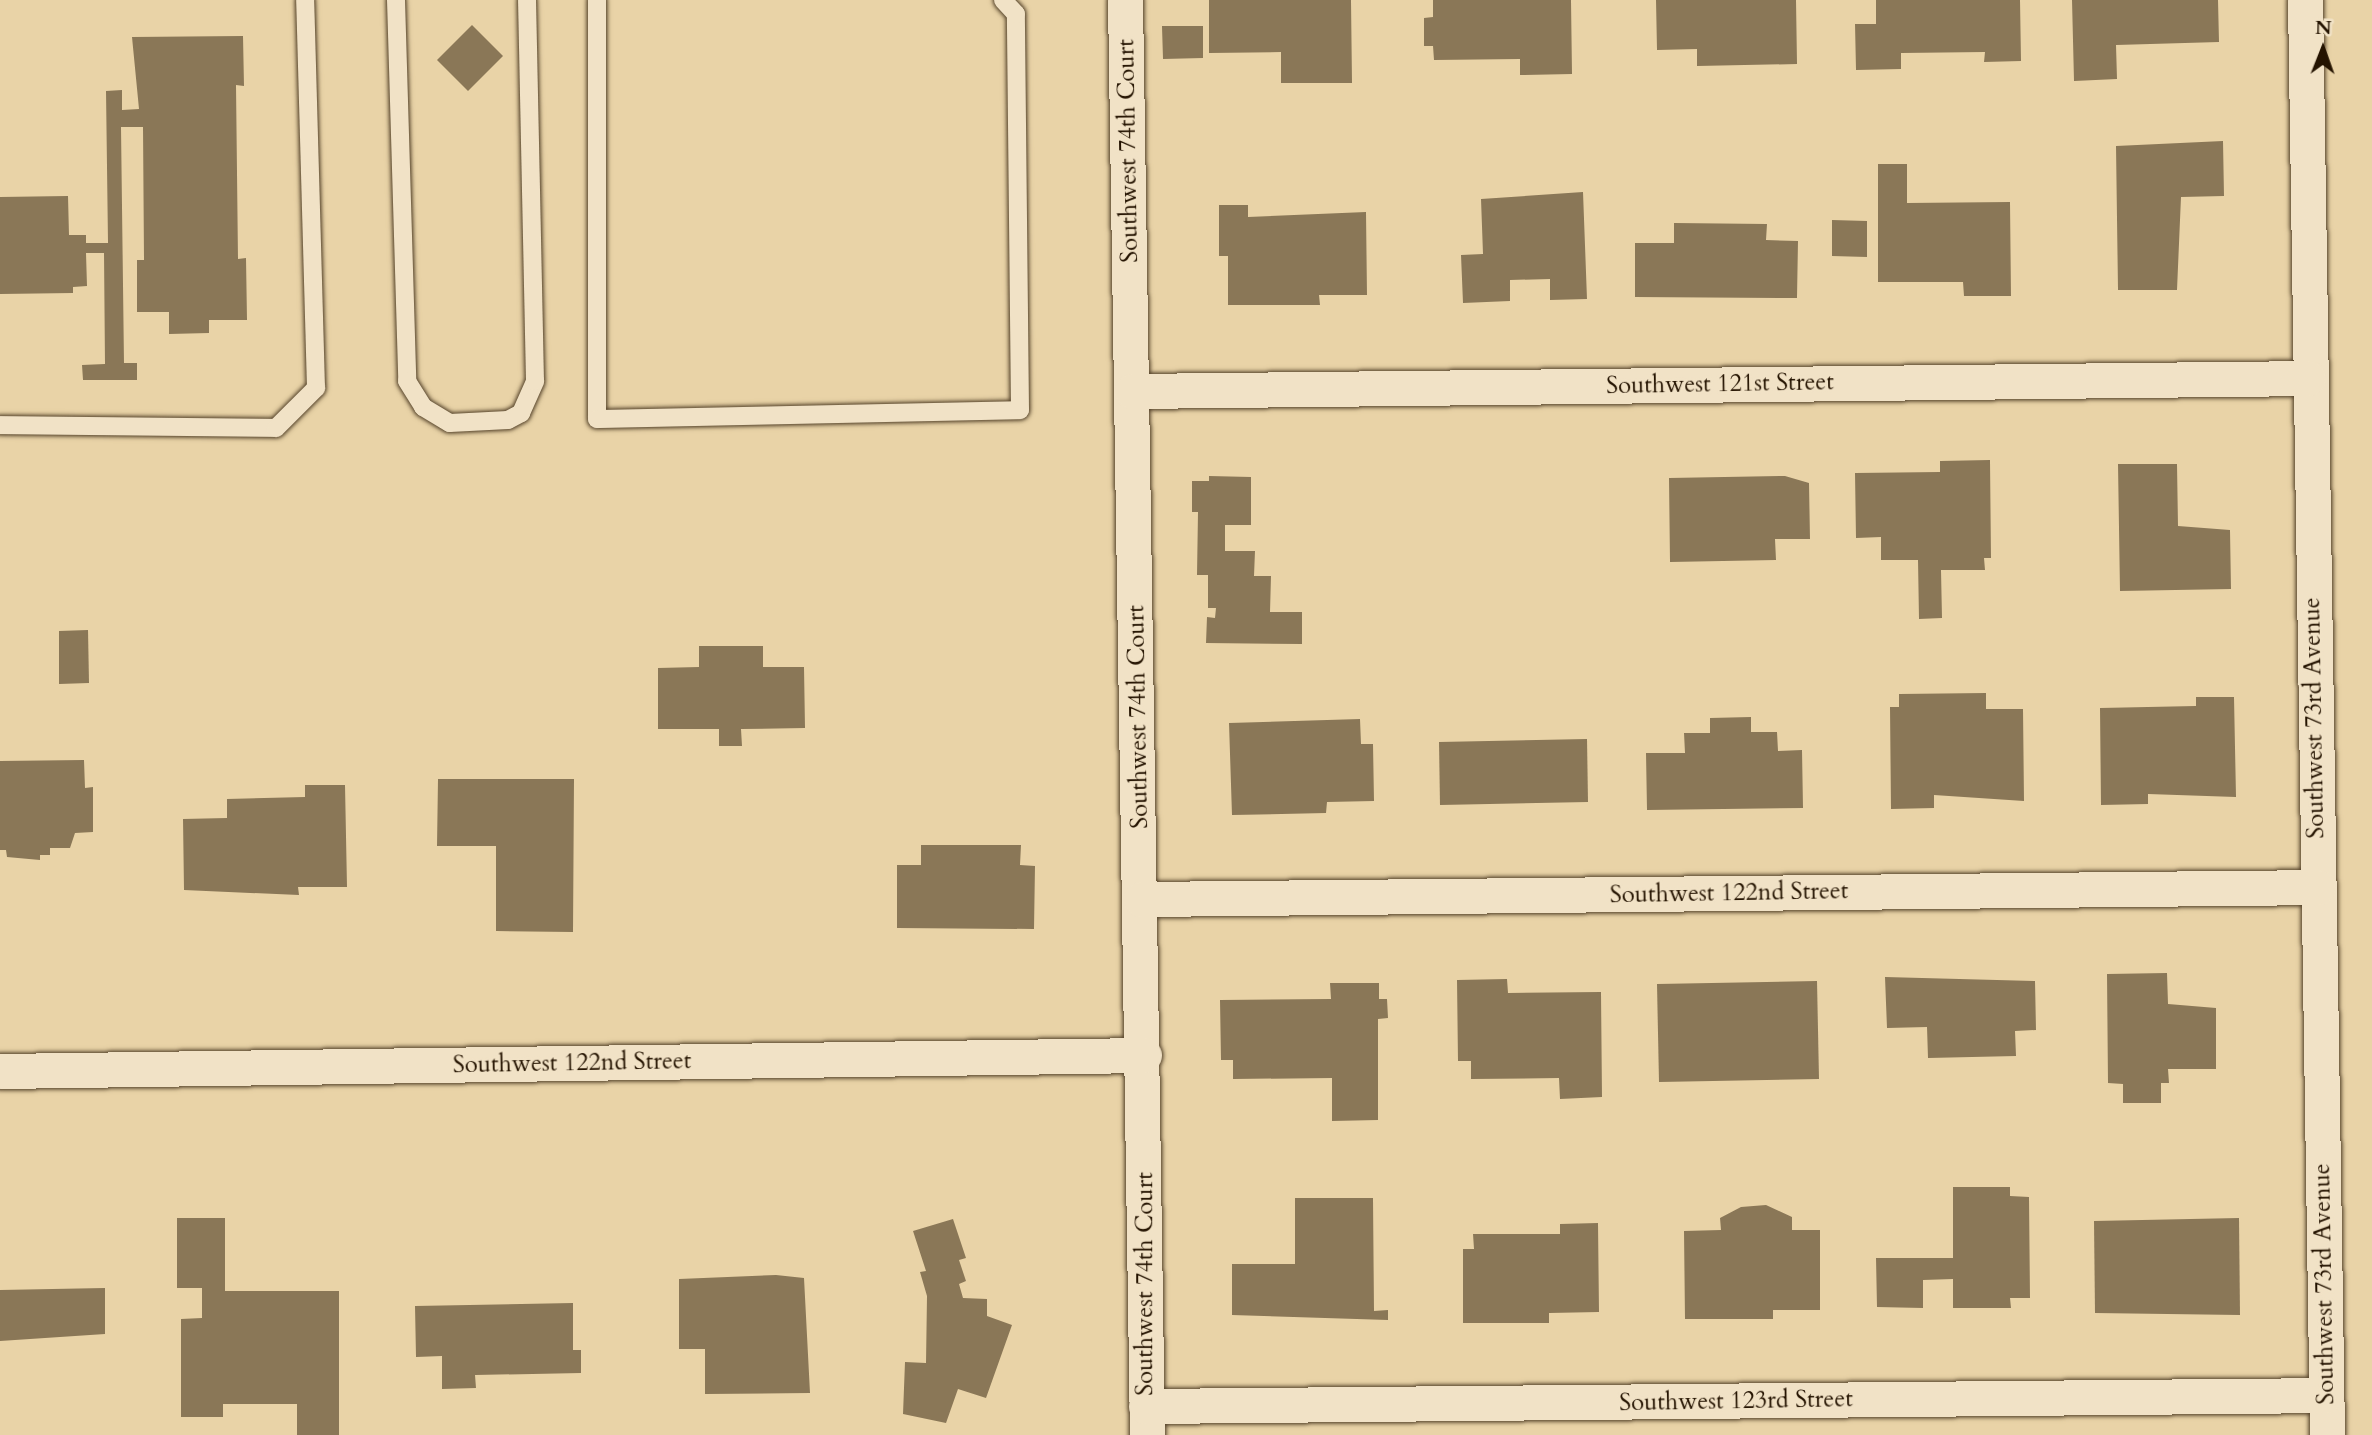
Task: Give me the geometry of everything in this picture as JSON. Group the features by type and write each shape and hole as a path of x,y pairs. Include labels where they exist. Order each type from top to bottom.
{"street":[{"name":"Southwest 74th Court","path":"1125,0 1144,1055 1146,1421"},
{"name":"Southwest 73rd Avenue","path":"2305,0 2308,378 2327,1435"},
{"name":"Southwest 121st Street","path":"1132,391 2308,378"},
{"name":"Southwest 122nd Street","path":"1141,899 2318,887"},
{"name":"Southwest 122nd Street","path":"0,1071 1144,1055"},
{"name":"Southwest 123rd Street","path":"1146,1421 2326,1395"}],"lane":[{"path":"0,425 276,428 316,388 305,0"},
{"path":"396,0 407,381 423,407 450,423 508,420 521,413 535,381 527,0"},
{"path":"597,0 597,419 1020,410 1016,14 1003,0"}],"building":[{"path":"1209,0 1351,0 1352,83 1281,83 1281,52 1209,53"},
{"path":"1433,0 1571,0 1572,74 1520,75 1520,59 1434,60 1433,46 1424,46 1424,18 1433,17"},
{"path":"1656,0 1796,0 1797,64 1697,66 1697,49 1657,50"},
{"path":"1876,0 2020,0 2021,61 1984,62 1985,52 1901,53 1901,69 1856,70 1855,24 1876,24"},
{"path":"2072,0 2218,0 2219,42 2116,45 2117,79 2074,81"},
{"path":"472,25 503,56 468,91 437,60"},
{"path":"1162,26 1203,26 1203,58 1163,59"},
{"path":"243,36 244,86 236,85 238,259 246,258 247,320 209,320 209,333 169,334 169,312 137,312 137,260 144,260 143,127 121,127 124,363 137,363 137,380 83,380 82,365 105,364 104,253 86,253 87,286 73,287 73,293 0,294 0,197 68,196 69,235 86,235 86,243 108,243 106,91 122,90 122,110 139,109 132,37"},
{"path":"2223,141 2224,196 2181,197 2177,290 2118,290 2116,146"},
{"path":"1878,164 1907,164 1907,203 2010,202 2011,296 1964,296 1963,282 1878,282"},
{"path":"1583,192 1587,299 1550,300 1550,279 1510,280 1510,301 1463,303 1461,255 1483,254 1481,199"},
{"path":"1219,205 1248,205 1248,217 1366,212 1367,295 1319,295 1320,305 1228,305 1228,256 1219,256"},
{"path":"1832,220 1867,221 1867,257 1832,256"},
{"path":"1674,223 1767,224 1766,240 1798,241 1797,298 1635,297 1635,243 1674,243"},
{"path":"1990,460 1991,558 1984,558 1985,570 1941,570 1942,618 1919,619 1918,560 1881,560 1881,537 1856,538 1855,473 1940,472 1940,461"},
{"path":"2118,464 2177,464 2178,526 2230,530 2231,589 2120,591"},
{"path":"1209,476 1251,477 1251,525 1225,525 1225,551 1255,551 1254,576 1271,576 1270,612 1302,612 1302,644 1206,643 1207,617 1215,618 1216,608 1208,608 1208,575 1197,575 1198,512 1192,512 1192,481 1209,481"},
{"path":"1785,476 1809,483 1810,539 1775,539 1776,560 1670,562 1669,478"},
{"path":"88,630 89,683 59,684 59,631"},
{"path":"699,646 763,646 763,667 804,667 805,728 741,729 742,746 719,746 719,729 658,729 658,668 699,667"},
{"path":"1986,693 1986,709 2023,709 2024,801 1934,795 1934,808 1891,809 1890,707 1899,707 1899,694"},
{"path":"2196,697 2234,697 2236,797 2148,794 2148,804 2101,805 2100,708 2196,706"},
{"path":"1751,717 1751,732 1777,732 1778,751 1802,750 1803,808 1647,810 1646,753 1685,753 1684,733 1710,733 1710,718"},
{"path":"1360,719 1361,744 1373,744 1374,801 1327,802 1326,813 1232,815 1229,723"},
{"path":"1587,739 1588,802 1440,805 1439,742"},
{"path":"84,760 85,788 93,787 93,832 75,833 70,848 50,848 50,855 40,855 40,860 7,857 6,850 0,850 0,761"},
{"path":"438,779 574,779 573,932 496,931 496,846 437,846"},
{"path":"305,785 345,785 347,887 298,887 299,895 184,890 183,819 227,818 227,799 305,797"},
{"path":"921,845 1021,845 1020,865 1035,866 1034,929 897,928 897,865 921,865"},
{"path":"2167,973 2168,1004 2216,1008 2216,1069 2168,1069 2169,1083 2161,1083 2161,1103 2123,1103 2123,1084 2108,1083 2107,974"},
{"path":"1885,977 2035,981 2036,1030 2015,1031 2016,1056 1928,1058 1927,1027 1887,1028"},
{"path":"1507,979 1508,993 1601,992 1602,1097 1560,1099 1559,1078 1471,1079 1471,1061 1458,1061 1457,980"},
{"path":"1817,981 1819,1079 1659,1082 1657,984"},
{"path":"1330,983 1379,983 1379,999 1387,999 1388,1018 1378,1019 1378,1120 1332,1121 1332,1078 1233,1079 1233,1060 1221,1060 1220,1000 1331,999"},
{"path":"1953,1187 2010,1187 2010,1196 2029,1197 2030,1298 2010,1298 2011,1308 1953,1308 1953,1279 1923,1280 1923,1308 1877,1307 1876,1258 1953,1258"},
{"path":"1295,1198 1373,1198 1374,1311 1388,1310 1388,1320 1232,1315 1232,1264 1295,1264"},
{"path":"1766,1205 1792,1217 1792,1230 1820,1230 1820,1310 1773,1310 1773,1319 1685,1319 1684,1231 1721,1230 1720,1218 1741,1207"},
{"path":"177,1218 225,1218 225,1291 339,1291 339,1435 297,1435 297,1404 223,1404 223,1417 181,1417 181,1319 202,1318 202,1288 177,1288"},
{"path":"2239,1218 2240,1315 2095,1313 2094,1221"},
{"path":"953,1219 966,1258 959,1260 966,1281 959,1284 963,1298 987,1299 987,1316 1012,1325 986,1398 958,1389 946,1423 903,1414 905,1362 926,1363 927,1296 920,1272 926,1271 913,1231"},
{"path":"1598,1223 1599,1312 1549,1313 1549,1323 1463,1323 1463,1249 1474,1249 1473,1234 1560,1234 1560,1224"},
{"path":"776,1275 804,1278 810,1393 705,1394 705,1349 679,1349 679,1279"},
{"path":"105,1288 105,1334 0,1341 0,1290"},
{"path":"573,1303 573,1350 581,1350 581,1373 475,1375 476,1388 442,1389 442,1356 416,1357 415,1306"}]}
